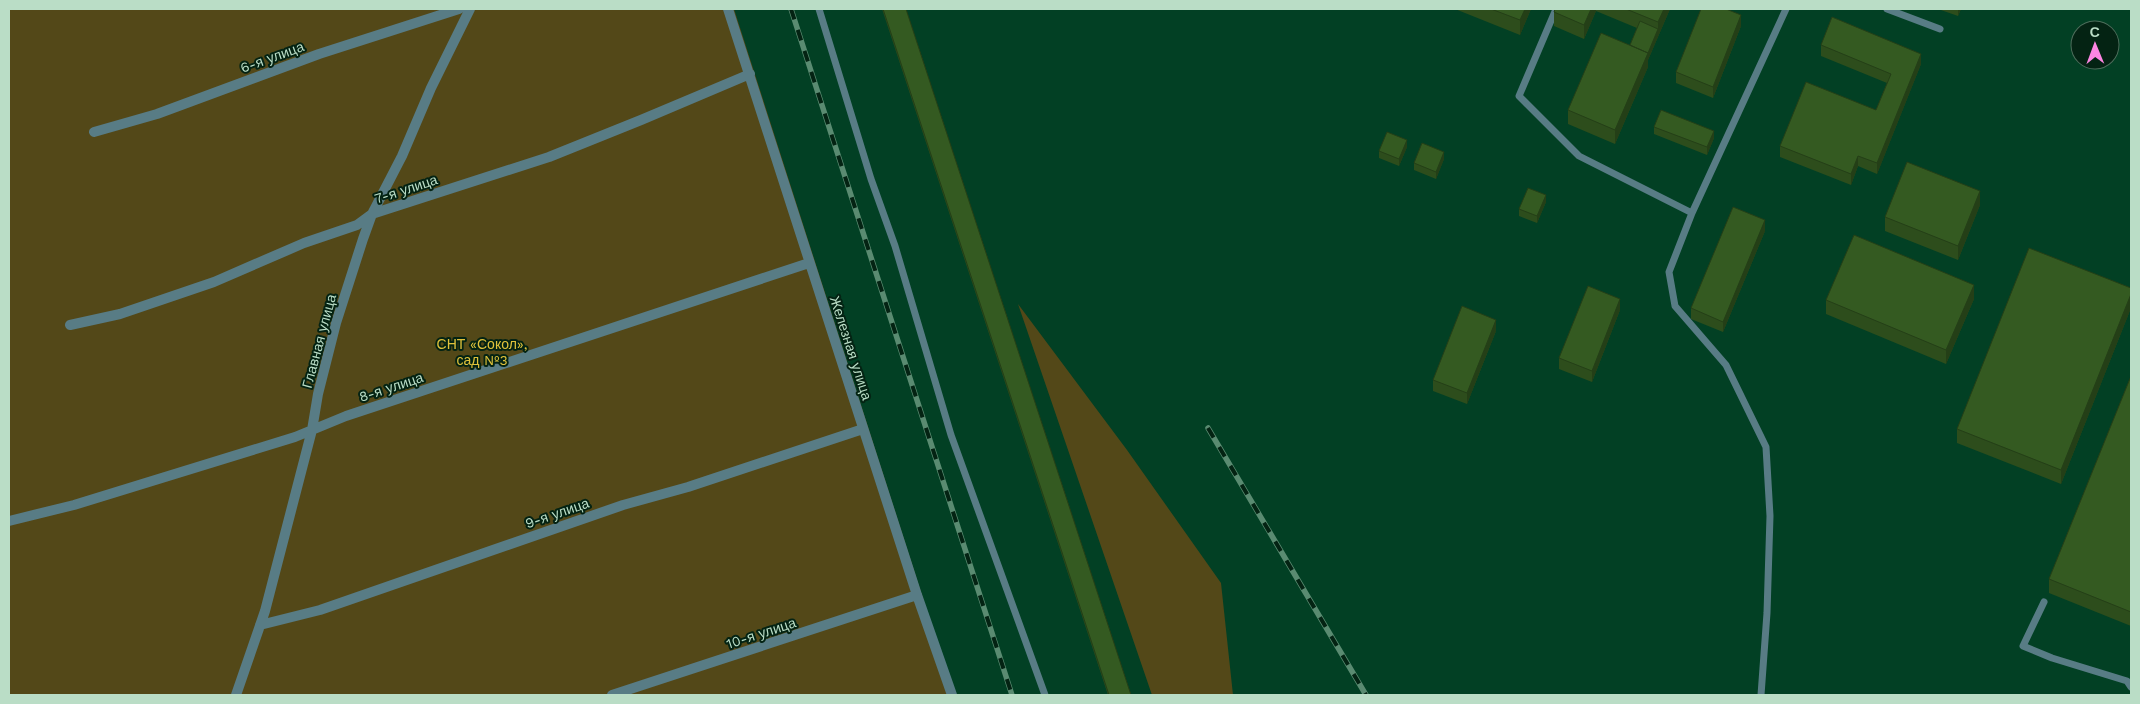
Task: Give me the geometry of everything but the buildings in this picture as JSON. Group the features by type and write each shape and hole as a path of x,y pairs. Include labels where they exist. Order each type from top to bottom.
{"street":[{"name":"6-я улица","path":"94,132 157,114 337,48 459,9"},
{"name":"Главная улица","path":"236,695 260,625 312,430 318,394 336,323 372,214 402,156 431,88 470,9"},
{"name":"Железная улица","path":"728,9 917,595 952,695"},
{"name":"7-я улица","path":"70,325 120,314 214,282 304,243 357,225 372,214 549,157 750,74"},
{"name":"8-я улица","path":"9,522 74,505 312,430 346,416 809,263"},
{"name":"9-я улица","path":"260,625 320,610 623,505 688,487 863,429"},
{"name":"10-я улица","path":"612,695 917,595"}],"lane":[{"path":"819,9 871,179 895,246 950,434 1045,695"},
{"path":"1556,9 1519,96 1579,156 1692,213"},
{"path":"1761,695 1767,613 1770,516 1766,447 1726,364 1675,306 1669,272 1692,213 1786,9"},
{"path":"1887,9 1940,30"},
{"path":"2044,602 2023,646 2052,658 2127,680 2131,687"}],"green space":[{"name":"СНТ «Сокол», сад №3","path":"9,9 734,9 954,695 9,695"},
{"path":"1018,304 1127,450 1221,583 1233,695 1152,695"}],"railway":[{"path":"791,9 1012,695"},
{"path":"1208,428 1366,695"}]}
